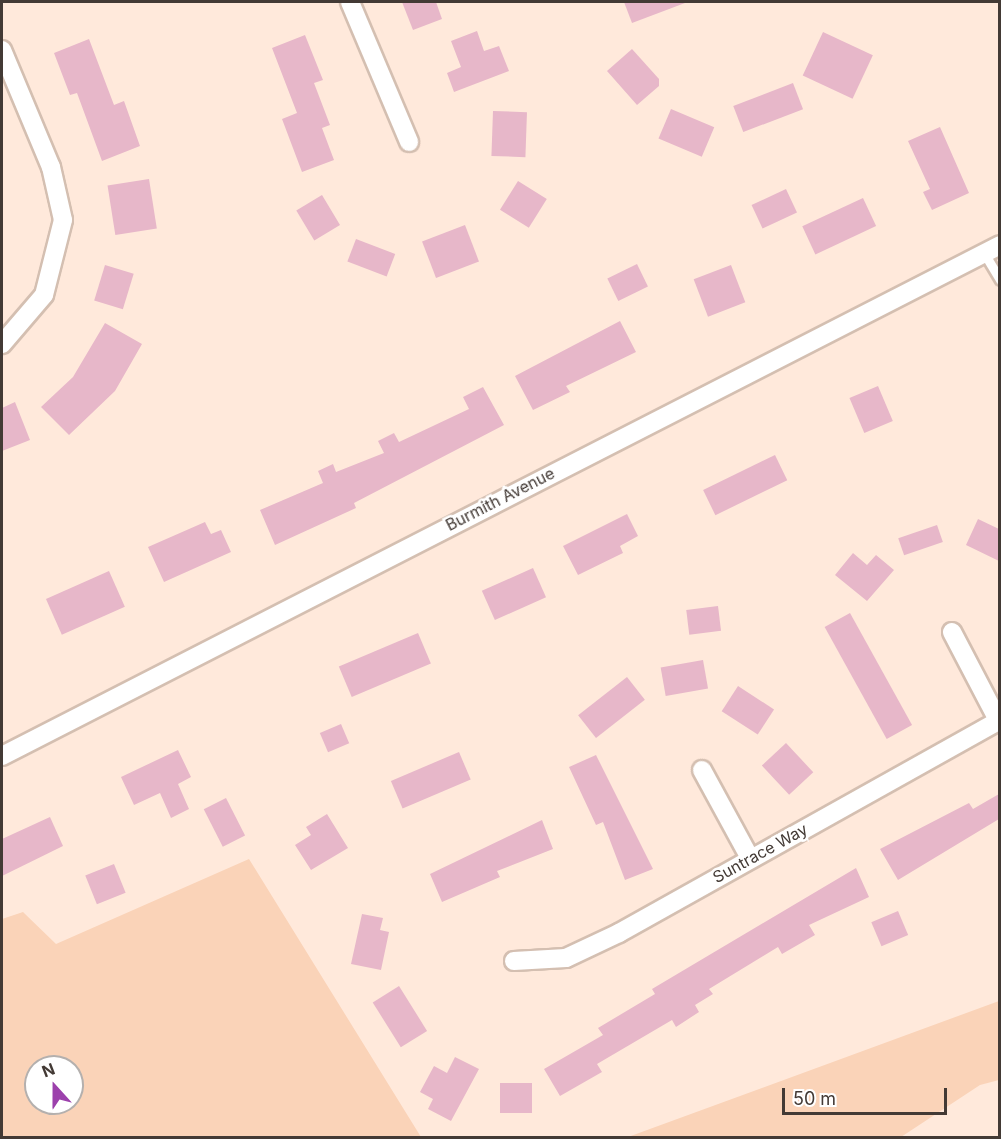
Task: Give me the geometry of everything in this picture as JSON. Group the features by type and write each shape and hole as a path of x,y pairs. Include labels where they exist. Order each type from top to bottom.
{"street":[{"path":"350,2 410,142"},
{"path":"2,50 51,167 63,220 44,295 2,344"},
{"name":"Burmith Avenue","path":"2,756 992,249"},
{"path":"952,632 999,720"},
{"name":"Suntrace Way","path":"514,961 566,958 999,720"},
{"path":"702,770 750,858"}],"lane":[{"path":"992,249 999,280"}],"shaded area":[{"path":"249,859 421,1137 2,1137 2,919 23,912 56,944"},
{"path":"999,1001 999,1080 980,1085 901,1137 628,1137"}],"building":[{"path":"402,2 436,2 442,19 413,30"},
{"path":"624,2 685,2 685,3 632,23"},
{"path":"477,31 484,51 499,46 509,71 454,92 447,73 461,67 451,41"},
{"path":"823,32 873,55 853,99 803,76"},
{"path":"305,35 323,80 314,83 330,125 322,128 334,160 302,172 282,119 297,113 272,48"},
{"path":"89,39 114,105 124,101 140,146 102,161 77,93 70,95 54,53"},
{"path":"632,49 659,79 659,86 637,105 607,71"},
{"path":"793,83 803,109 743,132 733,106"},
{"path":"671,109 714,127 702,157 658,138"},
{"path":"493,111 527,112 525,157 491,156"},
{"path":"940,127 969,193 932,210 923,192 930,189 908,141"},
{"path":"149,179 157,228 115,235 108,186"},
{"path":"518,181 547,199 529,228 500,210"},
{"path":"786,189 797,213 763,229 752,205"},
{"path":"322,195 340,225 314,240 296,210"},
{"path":"863,198 876,226 815,254 802,226"},
{"path":"465,225 479,261 436,278 422,241"},
{"path":"356,239 395,254 387,276 347,261"},
{"path":"637,264 648,286 618,301 607,278"},
{"path":"105,265 134,274 123,309 94,300"},
{"path":"731,265 745,302 708,317 694,279"},
{"path":"620,321 636,352 566,386 570,392 533,410 515,376"},
{"path":"105,323 142,344 115,391 69,435 41,407 73,377"},
{"path":"878,386 893,421 864,433 849,398"},
{"path":"483,387 504,425 354,503 356,508 275,545 260,510 323,483 318,471 333,464 336,472 384,453 378,441 394,433 399,442 469,409 463,397"},
{"path":"15,402 30,440 2,451 2,408"},
{"path":"775,455 787,480 715,515 703,490"},
{"path":"627,514 638,536 620,546 623,553 578,575 563,546"},
{"path":"978,519 999,529 999,561 966,545"},
{"path":"205,522 211,534 221,530 231,552 164,582 148,547"},
{"path":"937,525 943,542 904,555 898,538"},
{"path":"853,553 867,565 876,555 894,570 867,601 835,575"},
{"path":"533,568 546,597 495,620 482,591"},
{"path":"109,571 125,607 62,635 46,599"},
{"path":"718,606 721,631 689,635 686,610"},
{"path":"850,613 912,725 887,739 825,627"},
{"path":"418,633 431,663 352,697 339,667"},
{"path":"703,660 708,689 666,696 661,667"},
{"path":"627,677 645,700 596,738 578,715"},
{"path":"738,686 774,709 758,735 722,711"},
{"path":"341,724 349,743 328,752 320,733"},
{"path":"786,743 813,772 789,795 762,766"},
{"path":"178,750 191,777 178,784 189,809 171,818 160,793 134,805 121,777"},
{"path":"459,752 471,780 403,809 391,781"},
{"path":"596,755 653,869 625,880 603,822 596,825 569,767"},
{"path":"999,794 999,819 898,880 880,849 969,803 973,809"},
{"path":"226,798 245,835 223,847 204,809"},
{"path":"327,814 348,848 311,870 295,845 311,835 306,827"},
{"path":"50,817 63,846 2,876 2,839"},
{"path":"542,820 553,849 497,871 500,877 442,902 430,874"},
{"path":"114,864 126,893 97,904 85,876"},
{"path":"856,868 869,897 809,925 815,935 782,954 778,947 709,989 713,994 695,1005 699,1012 676,1027 672,1020 597,1064 602,1072 560,1096 544,1069 603,1035 598,1028 655,994 652,989"},
{"path":"898,911 908,935 881,946 871,922"},
{"path":"362,914 383,918 380,930 389,932 381,970 351,964"},
{"path":"399,986 427,1031 401,1047 373,1002"},
{"path":"455,1057 479,1069 451,1121 428,1109 433,1099 420,1092 434,1066 447,1073"},
{"path":"500,1083 532,1083 532,1113 500,1113"}]}
